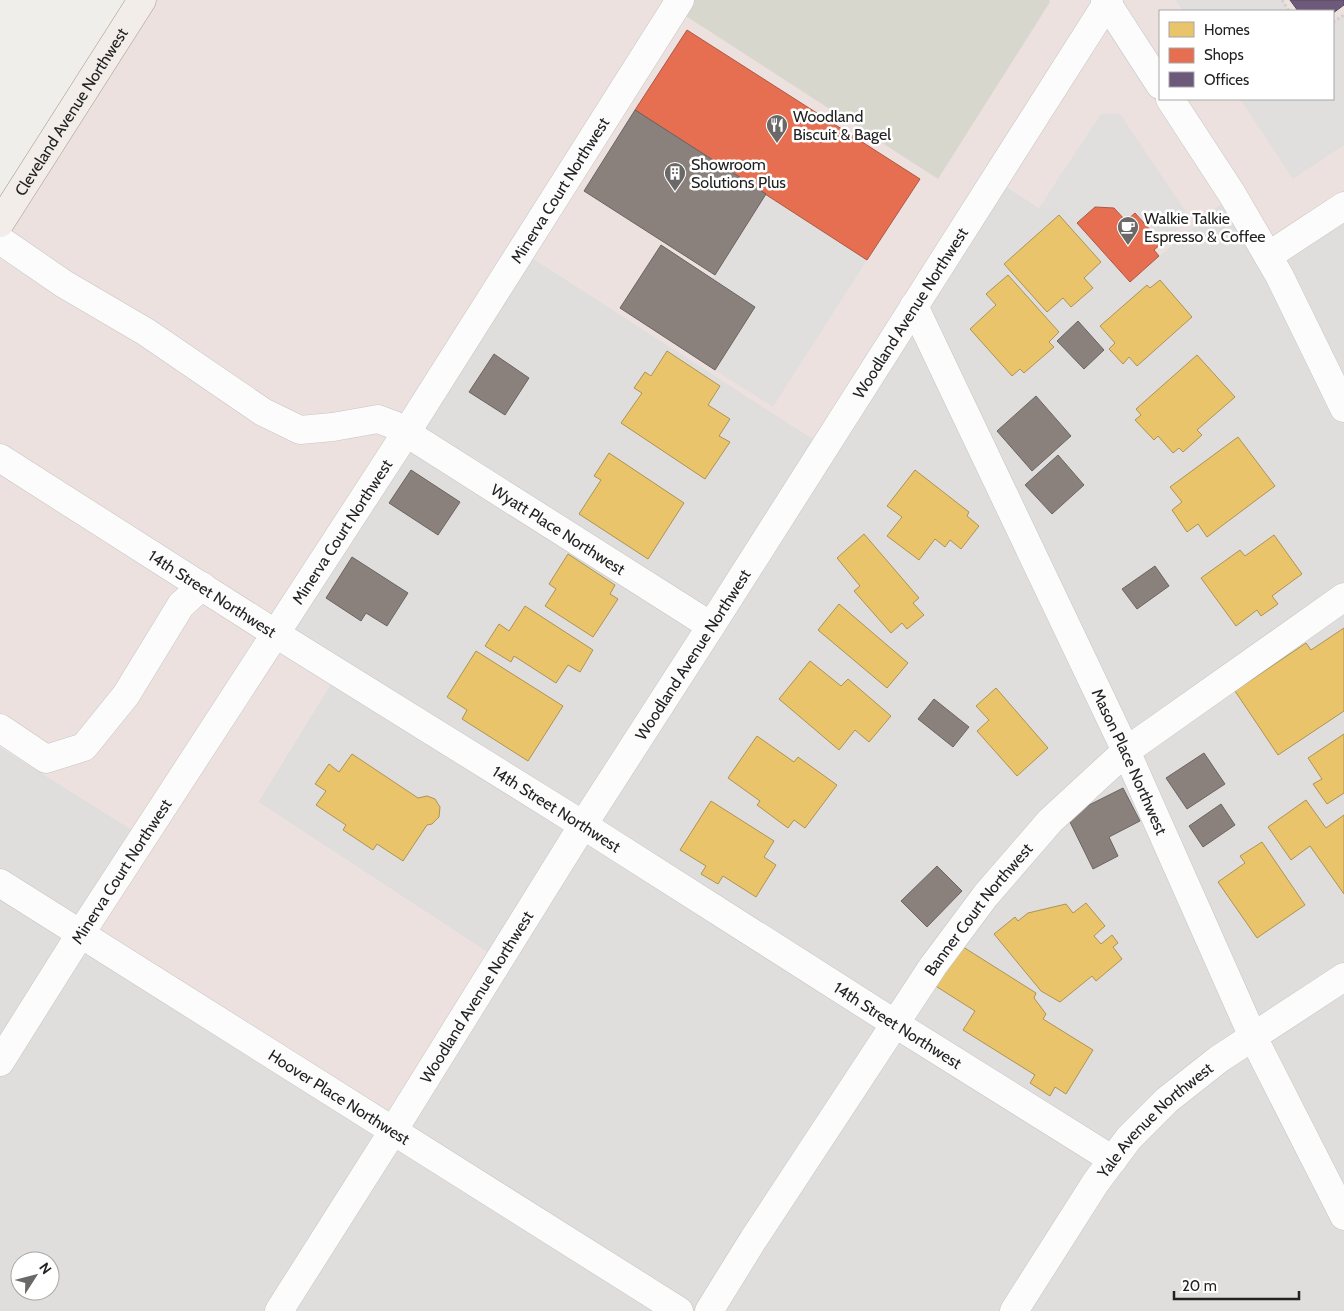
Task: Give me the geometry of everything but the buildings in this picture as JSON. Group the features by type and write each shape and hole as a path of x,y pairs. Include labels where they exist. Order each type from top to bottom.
{"main road":[{"name":"Cleveland Avenue Northwest","path":"0,223 142,0"}],"street":[{"path":"1107,1 1159,83"},
{"name":"Woodland Avenue Northwest","path":"278,1311 393,1131 583,825 712,626 1107,1"},
{"name":"Minerva Court Northwest","path":"0,1062 81,933 406,433 672,3"},
{"path":"1171,100 1232,194 1279,274 1344,408"},
{"path":"1268,256 1344,206"},
{"name":"Wyatt Place Northwest","path":"0,240 64,284 146,332 263,412 300,430 378,419 394,425 712,626"},
{"name":"Mason Place Northwest","path":"914,306 1126,751 1253,1037 1344,1216"},
{"name":"14th Street Northwest","path":"0,458 276,634 583,825 894,1024 1113,1160"},
{"path":"0,728 46,759 84,747 126,695 181,606 202,586"},
{"name":"Banner Court Northwest","path":"709,1311 753,1240 933,966 986,895 1050,821 1126,751 1344,597"},
{"name":"Hoover Place Northwest","path":"0,882 679,1311"},
{"name":"Yale Avenue Northwest","path":"1014,1311 1096,1182 1129,1138 1167,1100 1219,1059 1344,977"}],"shaded area":[{"path":"142,0 1344,0 1344,206 1268,256 1232,194 1159,256 1077,223 1064,208 1039,208 995,179 825,447 521,251 277,633 338,672 258,802 499,960 393,1131 81,933 144,837 0,747 0,223"},
{"path":"680,0 1049,0 1050,2 938,179 675,9"},
{"path":"1282,0 1288,10 1182,10 1176,1"},
{"path":"1344,15 1344,145 1293,179 1241,100 1334,100 1334,21"},
{"path":"1101,114 1120,114 1190,218 1162,243 1135,213 1126,221 1114,208 1095,207 1077,223 1064,208 1039,208"},
{"path":"995,179 1039,208 1064,208 1077,223 1159,256 1232,194 1344,206 1344,1311 0,1311 0,747 144,837 499,960 258,802 338,672 276,634 521,251"},
{"path":"766,194 867,260 773,407 715,370 755,307 712,279"}],"place":[{"name":"Woodland Biscuit & Bagel","path":"777,144"},
{"name":"Showroom Solutions Plus","path":"675,192"},
{"name":"Walkie Talkie Espresso & Coffee","path":"1128,246"}]}
